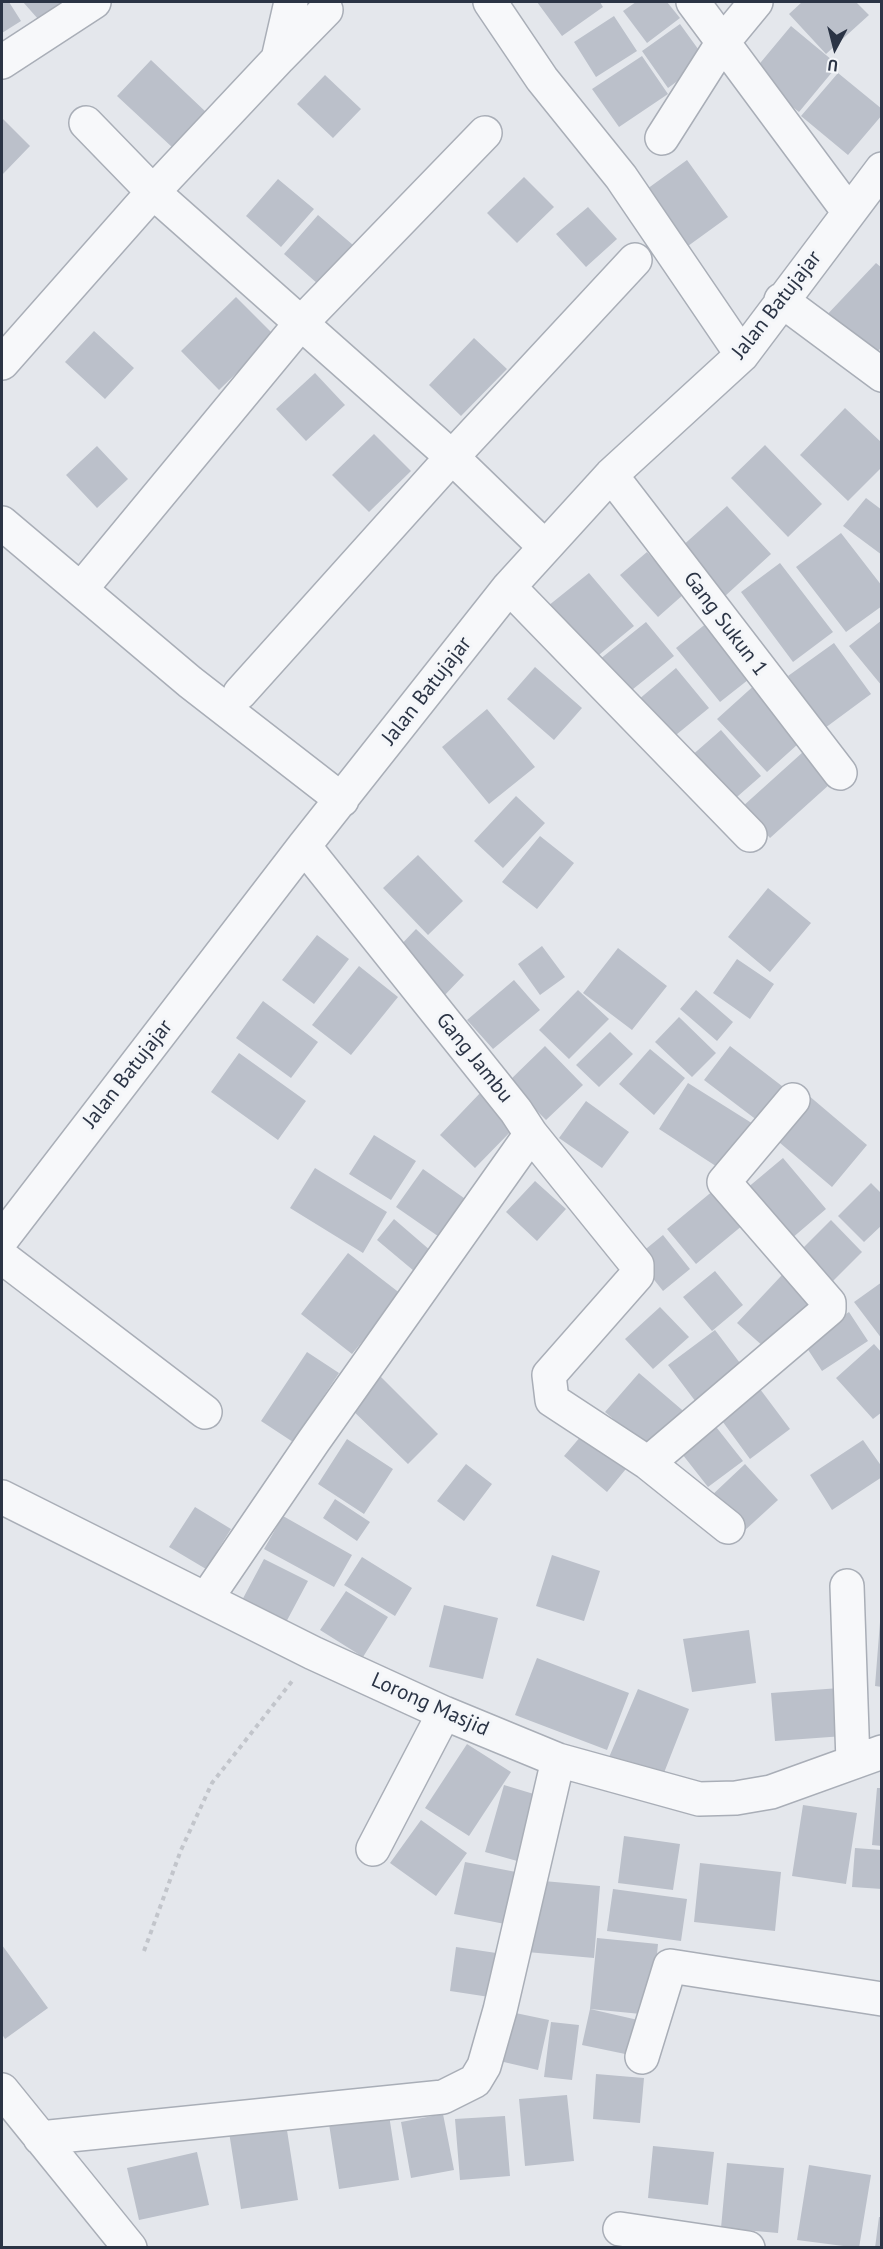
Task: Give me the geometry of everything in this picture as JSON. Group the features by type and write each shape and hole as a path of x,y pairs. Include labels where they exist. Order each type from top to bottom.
{"street":[{"path":"2,62 94,2"},
{"path":"278,59 291,2"},
{"path":"490,2 543,79 621,177 742,355"},
{"path":"693,2 848,211"},
{"path":"662,138 723,42 756,2"},
{"path":"2,363 153,192 326,10"},
{"path":"86,123 153,192 452,457 545,547"},
{"path":"81,589 301,323 485,133"},
{"name":"Jalan Batujajar","path":"2,1239 304,846 509,587 611,475 742,355 781,300 882,169"},
{"path":"240,693 452,457 635,260"},
{"path":"781,300 882,375"},
{"name":"Gang Sukun 1","path":"611,475 840,773"},
{"path":"2,523 190,682 342,800"},
{"path":"509,587 750,835"},
{"name":"Gang Jambu","path":"304,846 636,1265 637,1275 549,1375 548,1383 552,1400 648,1463"},
{"path":"728,1527 648,1463 830,1309 829,1303 724,1182 793,1100"},
{"path":"206,1599 320,1432 531,1134"},
{"path":"2,1257 206,1412"},
{"name":"Lorong Masjid","path":"2,1497 313,1653 444,1713 558,1760 699,1799 736,1798 771,1792 867,1757"},
{"path":"847,1586 867,1757"},
{"path":"373,1849 444,1713"},
{"path":"40,2138 443,2097 475,2081 484,2066 500,2010 558,1760"},
{"path":"642,2057 670,1965 882,1999"},
{"path":"2,2090 130,2247"},
{"path":"620,2229 748,2247"}],"path":[{"path":"144,1951 181,1850 212,1783 313,1653"}],"building":[{"path":"2,2 9,2 21,21 2,33"},
{"path":"23,2 78,2 46,28"},
{"path":"537,2 600,2 603,7 562,36"},
{"path":"636,2 667,2 680,18 647,43 623,11"},
{"path":"802,2 856,2 869,15 826,54 789,14"},
{"path":"614,16 637,51 596,77 574,42"},
{"path":"680,24 706,60 668,88 642,51"},
{"path":"791,26 838,65 799,112 751,74"},
{"path":"642,56 668,94 619,127 592,89"},
{"path":"151,60 207,113 173,148 117,96"},
{"path":"838,73 882,109 882,115 848,155 801,116"},
{"path":"325,75 361,109 333,138 297,104"},
{"path":"2,118 30,146 2,175"},
{"path":"687,160 728,217 688,246 647,189"},
{"path":"524,177 554,207 517,243 487,213"},
{"path":"278,179 314,209 281,247 246,216"},
{"path":"588,207 617,239 586,267 556,234"},
{"path":"318,215 353,245 318,284 284,254"},
{"path":"876,263 882,268 882,347 868,361 823,319"},
{"path":"236,297 275,336 219,390 181,351"},
{"path":"94,331 134,368 105,399 65,362"},
{"path":"474,338 507,369 461,416 429,385"},
{"path":"315,373 345,405 306,441 276,409"},
{"path":"845,408 882,443 882,467 848,501 800,455"},
{"path":"374,434 411,471 369,512 332,475"},
{"path":"765,445 822,504 788,537 731,478"},
{"path":"97,446 128,479 97,508 66,475"},
{"path":"866,498 882,510 882,555 843,526"},
{"path":"727,506 771,554 724,597 680,548"},
{"path":"841,533 882,586 882,606 846,632 796,567"},
{"path":"647,552 684,594 658,617 620,575"},
{"path":"780,563 833,632 793,662 741,592"},
{"path":"589,573 634,626 594,659 548,606"},
{"path":"882,620 882,686 849,646"},
{"path":"646,622 674,656 622,698 594,664"},
{"path":"708,622 753,676 720,702 676,648"},
{"path":"834,643 871,694 825,728 788,676"},
{"path":"535,667 582,708 554,740 507,699"},
{"path":"676,668 709,708 671,739 638,700"},
{"path":"758,682 808,735 767,772 717,719"},
{"path":"487,709 535,767 489,804 442,747"},
{"path":"721,730 761,776 730,803 690,757"},
{"path":"803,752 830,784 770,838 742,807"},
{"path":"516,796 545,823 503,868 474,841"},
{"path":"540,836 574,863 537,909 502,882"},
{"path":"418,855 463,901 428,935 383,888"},
{"path":"768,888 811,923 770,972 728,937"},
{"path":"416,929 464,975 443,997 395,951"},
{"path":"317,935 349,959 314,1004 282,980"},
{"path":"542,946 565,977 540,995 518,964"},
{"path":"618,948 667,986 632,1030 583,993"},
{"path":"737,959 774,984 750,1019 713,993"},
{"path":"359,966 398,997 351,1055 312,1025"},
{"path":"514,980 540,1010 493,1049 467,1020"},
{"path":"578,990 609,1019 569,1059 539,1030"},
{"path":"696,990 733,1022 717,1041 680,1009"},
{"path":"263,1001 318,1042 291,1078 236,1038"},
{"path":"679,1017 716,1053 692,1077 655,1042"},
{"path":"610,1032 633,1054 599,1087 576,1065"},
{"path":"545,1046 583,1085 546,1120 508,1082"},
{"path":"730,1046 791,1093 766,1127 704,1080"},
{"path":"650,1049 685,1078 654,1115 619,1084"},
{"path":"239,1053 306,1101 278,1140 211,1092"},
{"path":"688,1083 758,1127 728,1174 659,1129"},
{"path":"482,1091 517,1125 475,1168 440,1135"},
{"path":"808,1095 867,1145 832,1187 773,1137"},
{"path":"586,1101 629,1132 602,1168 559,1138"},
{"path":"374,1135 416,1161 391,1200 349,1174"},
{"path":"783,1158 826,1209 784,1245 740,1194"},
{"path":"315,1168 387,1212 363,1253 290,1208"},
{"path":"423,1169 471,1203 445,1241 396,1207"},
{"path":"535,1181 566,1209 537,1241 506,1212"},
{"path":"871,1183 882,1194 882,1225 864,1242 838,1216"},
{"path":"720,1185 749,1220 696,1264 667,1229"},
{"path":"394,1219 431,1251 414,1271 377,1240"},
{"path":"831,1220 862,1252 826,1288 795,1256"},
{"path":"663,1235 690,1269 663,1291 636,1257"},
{"path":"348,1253 401,1294 352,1354 301,1314"},
{"path":"715,1271 743,1305 712,1331 683,1297"},
{"path":"782,1275 818,1309 774,1356 737,1323"},
{"path":"882,1282 882,1339 854,1302"},
{"path":"660,1307 689,1337 653,1369 625,1339"},
{"path":"849,1312 868,1341 822,1371 803,1342"},
{"path":"715,1330 749,1375 702,1410 668,1365"},
{"path":"874,1344 882,1353 882,1412 873,1419 836,1378"},
{"path":"307,1352 339,1373 293,1442 261,1421"},
{"path":"639,1373 688,1415 655,1454 605,1412"},
{"path":"378,1374 438,1434 408,1464 347,1405"},
{"path":"760,1389 790,1429 750,1459 720,1418"},
{"path":"713,1423 743,1461 708,1487 679,1450"},
{"path":"587,1429 630,1464 607,1492 564,1456"},
{"path":"347,1439 393,1469 364,1514 318,1484"},
{"path":"863,1440 882,1467 882,1477 832,1510 810,1475"},
{"path":"466,1464 492,1484 464,1521 437,1501"},
{"path":"745,1464 778,1500 743,1532 710,1497"},
{"path":"335,1499 370,1522 357,1541 323,1518"},
{"path":"195,1507 231,1529 206,1569 169,1547"},
{"path":"283,1516 352,1555 334,1587 264,1549"},
{"path":"552,1555 600,1571 584,1621 536,1606"},
{"path":"362,1557 412,1588 395,1616 344,1585"},
{"path":"264,1559 308,1581 284,1626 240,1604"},
{"path":"346,1591 388,1617 363,1657 320,1630"},
{"path":"444,1605 498,1618 483,1679 429,1667"},
{"path":"880,1622 882,1623 882,1687 875,1686"},
{"path":"749,1630 756,1683 692,1692 683,1639"},
{"path":"537,1658 629,1693 607,1750 515,1715"},
{"path":"840,1688 844,1736 775,1741 771,1693"},
{"path":"638,1689 689,1709 660,1783 607,1762"},
{"path":"467,1744 511,1772 469,1836 425,1808"},
{"path":"504,1785 547,1798 528,1864 485,1852"},
{"path":"877,1788 882,1788 882,1846 872,1845"},
{"path":"803,1805 857,1813 846,1884 792,1876"},
{"path":"421,1820 467,1853 436,1896 390,1863"},
{"path":"624,1836 680,1844 673,1890 618,1883"},
{"path":"855,1848 882,1850 882,1889 852,1887"},
{"path":"465,1862 521,1873 510,1925 454,1914"},
{"path":"700,1863 781,1872 775,1931 694,1922"},
{"path":"532,1880 600,1886 594,1958 527,1952"},
{"path":"613,1889 687,1899 681,1941 607,1931"},
{"path":"597,1938 658,1944 651,2015 590,2009"},
{"path":"2,1945 48,2008 5,2039 2,2034"},
{"path":"456,1947 503,1954 496,1998 450,1991"},
{"path":"590,2009 638,2020 630,2055 582,2045"},
{"path":"501,2010 549,2020 538,2070 491,2059"},
{"path":"551,2022 579,2025 572,2080 544,2077"},
{"path":"596,2074 644,2078 640,2123 593,2119"},
{"path":"567,2095 574,2161 525,2166 519,2099"},
{"path":"443,2114 454,2170 411,2178 401,2122"},
{"path":"389,2115 399,2180 339,2189 329,2124"},
{"path":"505,2116 510,2176 460,2180 455,2119"},
{"path":"286,2124 298,2200 241,2209 229,2132"},
{"path":"653,2146 714,2152 708,2205 648,2198"},
{"path":"197,2152 209,2205 139,2220 127,2168"},
{"path":"727,2163 784,2168 778,2233 721,2228"},
{"path":"809,2165 871,2175 859,2248 797,2240"},
{"path":"879,2217 882,2217 882,2248 875,2248"}]}
